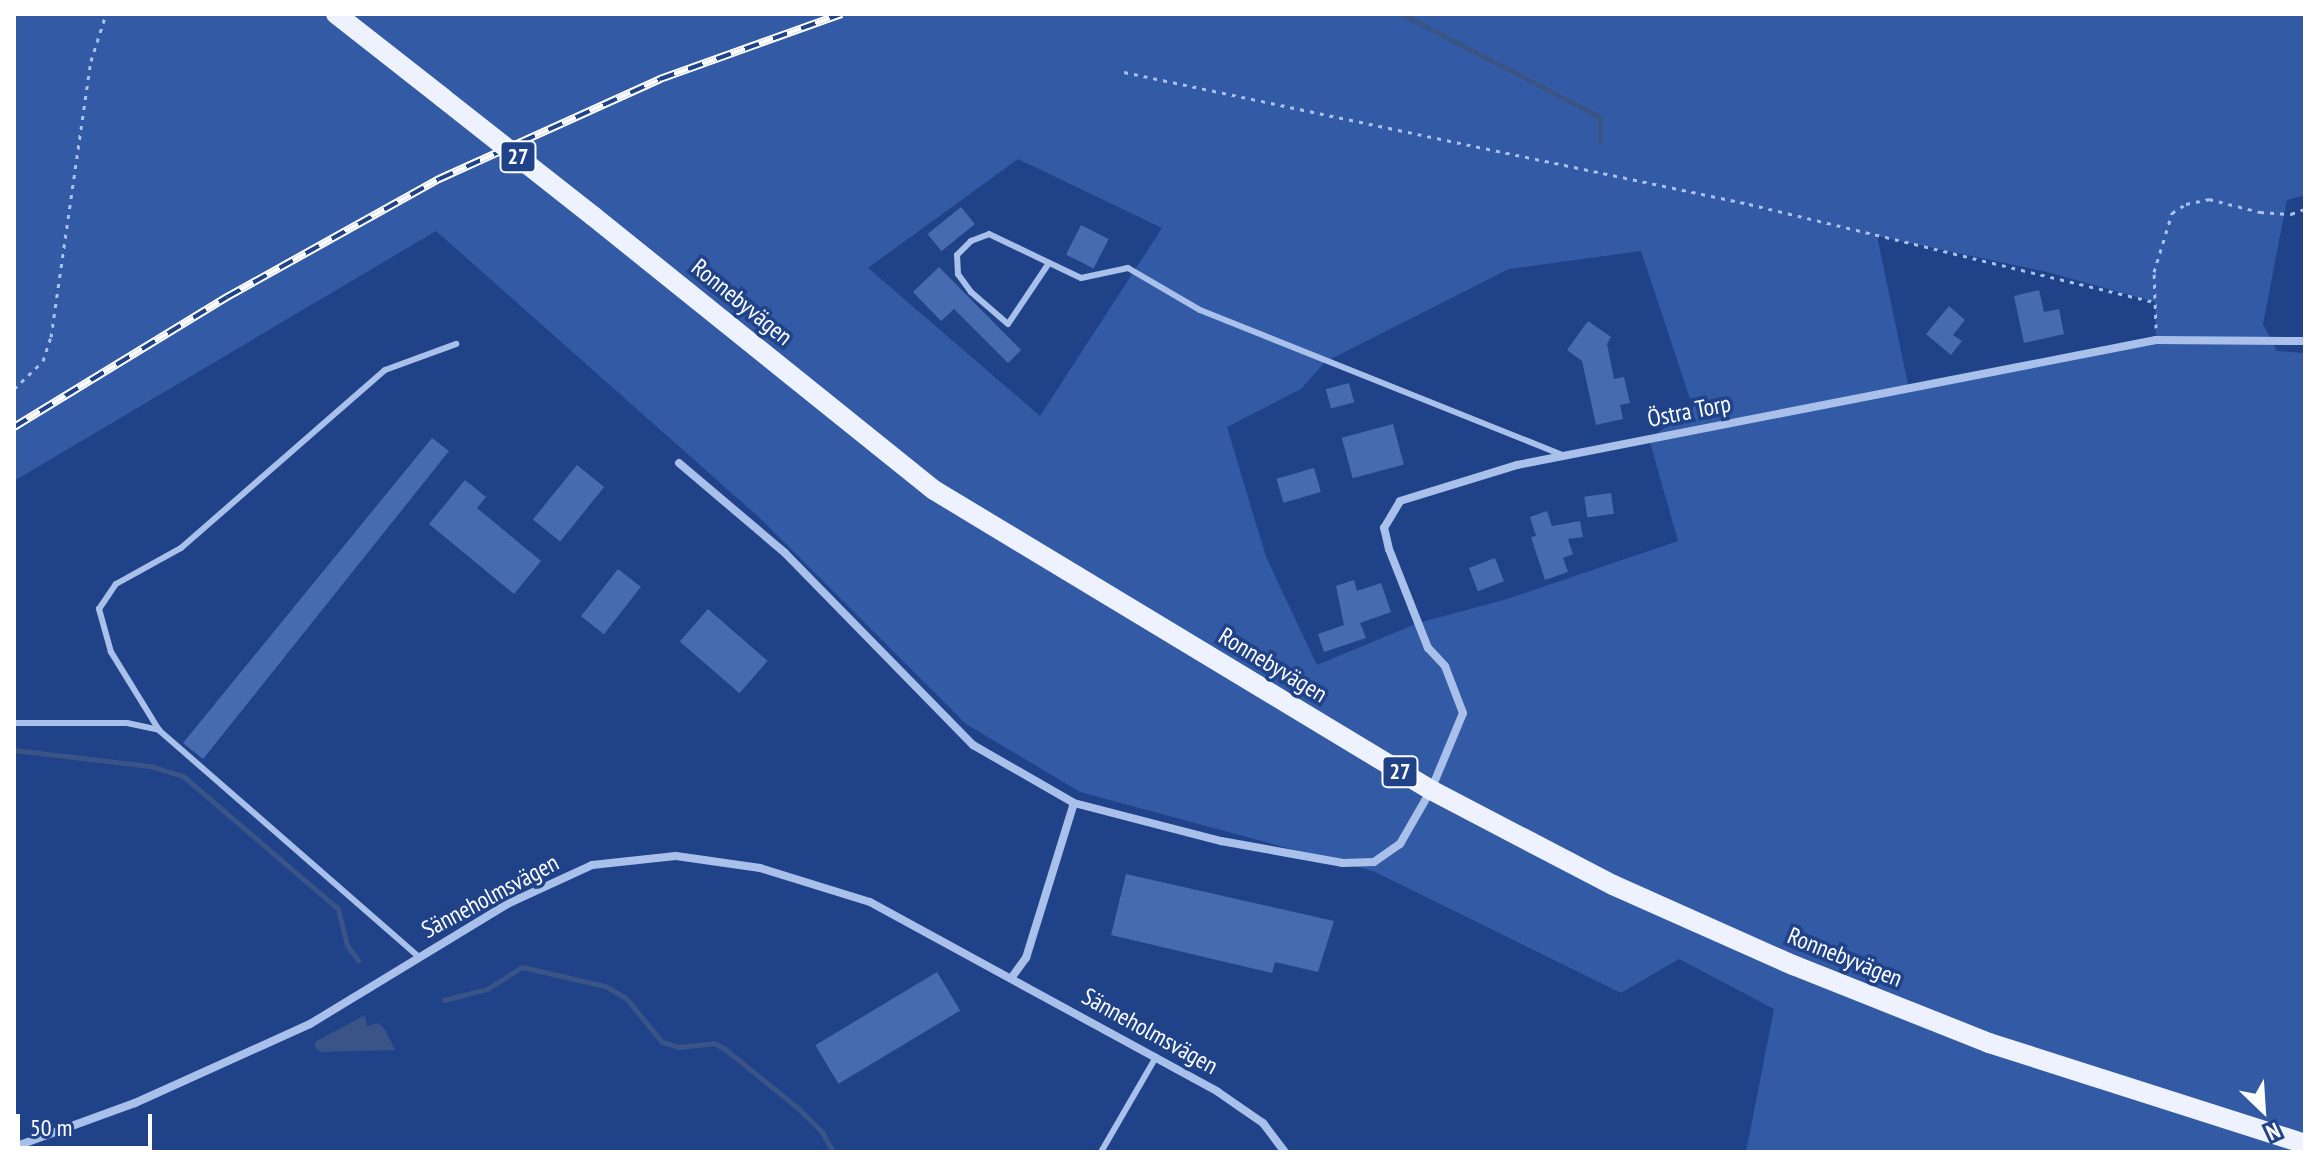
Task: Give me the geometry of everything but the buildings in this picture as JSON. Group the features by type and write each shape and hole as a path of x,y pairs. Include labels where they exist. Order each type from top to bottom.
{"main road":[{"name":"Ronnebyvägen","path":"336,14 934,490 1431,790 1613,885 1793,965 1989,1043 2305,1144"}],"street":[{"name":"Östra Torp","path":"679,463 785,553 973,745 1074,803 1221,841 1343,863 1374,862 1400,844 1431,790 1463,713 1445,666 1428,648 1389,549 1384,528 1389,512 1400,501 1517,465 2156,340 2305,341"},
{"path":"1012,977 1026,958 1074,803"},
{"name":"Sänneholmsvägen","path":"14,1147 135,1103 310,1024 507,904 592,865 676,856 760,868 870,902 1156,1057 1263,1123 1285,1152"}],"lane":[{"path":"1049,263 1008,324 971,292 958,274 957,255 971,241 989,234 1081,278 1128,268 1200,310 1566,456"},
{"path":"419,957 159,730 111,652 99,609 116,584 181,548 385,370 456,344"},
{"path":"14,723 127,723 159,730"},
{"path":"1101,1152 1156,1057"}],"path":[{"path":"14,389 43,361 51,337 91,61 106,14"},
{"path":"1124,72 1749,204 2155,302"},
{"path":"2156,340 2158,247 2172,213 2186,204 2209,199 2291,214 2305,209"}],"shaded area":[{"path":"14,14 2305,14 2305,195 2287,200 2263,324 2277,351 2305,353 2305,1152 1746,1152 1774,1009 1679,959 1621,993 1373,871 1080,792 966,724 762,520 436,231 14,481","holes":["1018,159 1162,228 1040,416 868,268","1877,236 2047,272 2155,302 2156,340 1909,389","1641,251 1693,408 1649,439 1678,541 1507,599 1418,623 1317,665 1266,557 1227,427 1301,389 1325,362 1509,269"]},
{"path":"365,1015 367,1026 378,1023 386,1031 395,1050 321,1052 315,1048 315,1042"}],"waterway":[{"path":"1402,14 1600,117 1600,142"},
{"path":"14,750 150,766 183,776 338,909 347,945 358,960"},
{"path":"444,1000 487,989 522,967 605,986 626,998 662,1042 678,1047 714,1043 725,1049 799,1109 822,1132 833,1152"}],"railway":[{"path":"14,427 227,297 439,179 660,79 842,14"}]}
